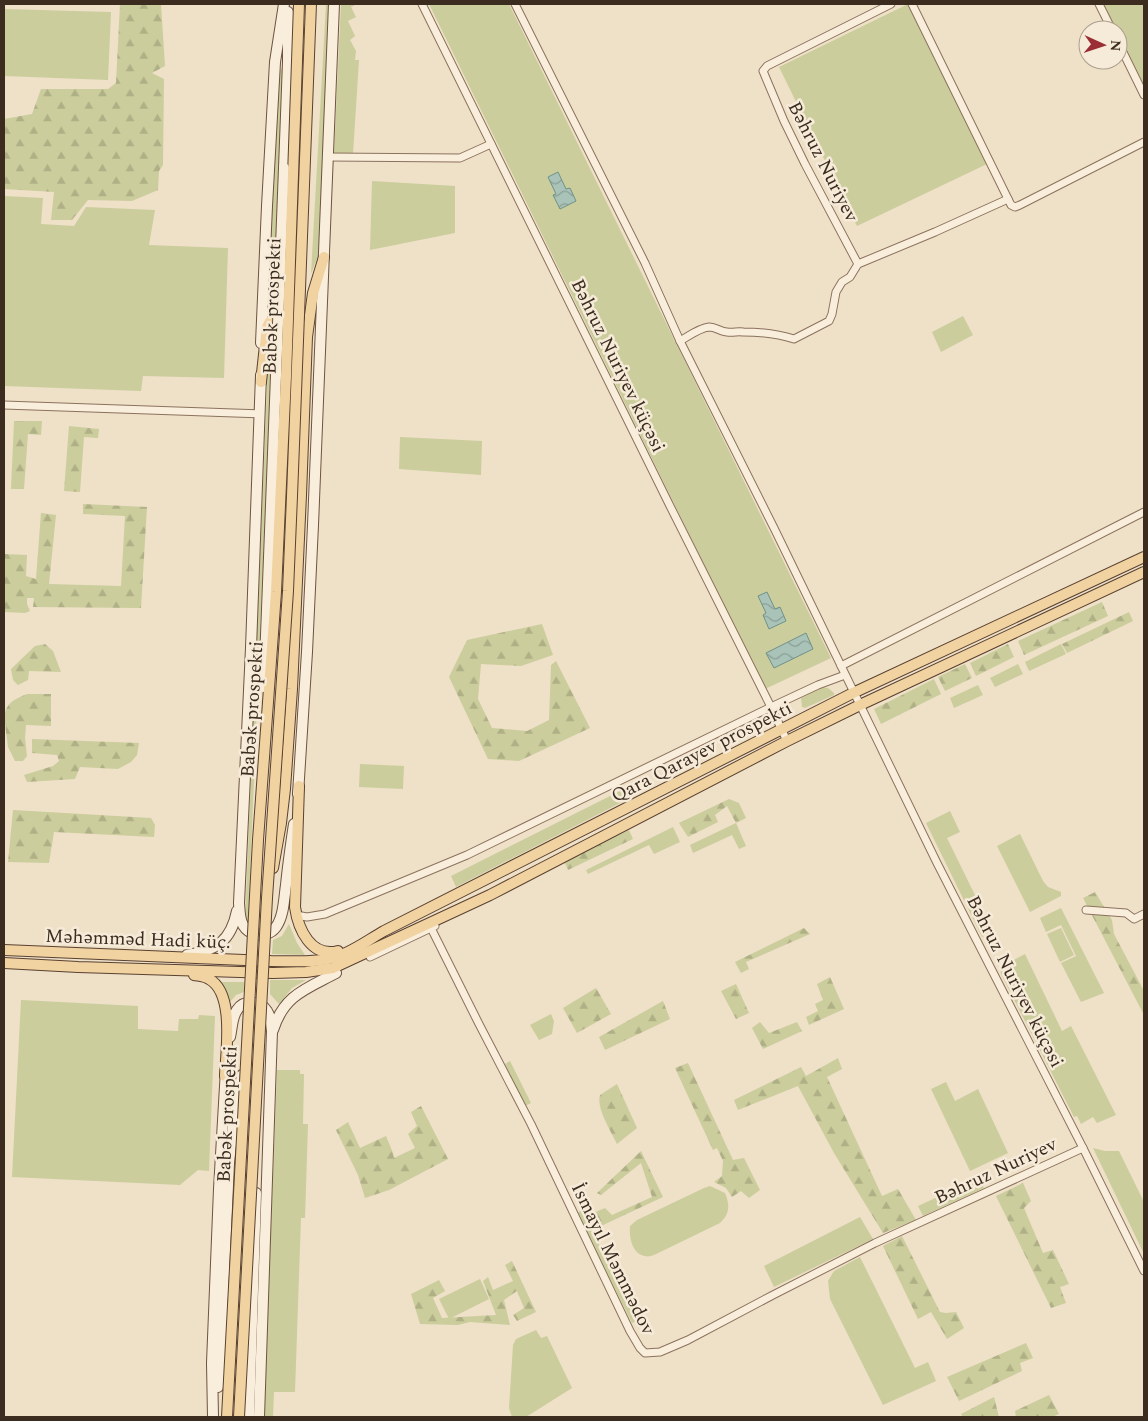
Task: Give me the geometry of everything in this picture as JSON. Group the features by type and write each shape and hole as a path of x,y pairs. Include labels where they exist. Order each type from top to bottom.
{"main road":[{"name":"Babək prospekti","path":"239,903 251,648 267,206 275,62 284,4"},
{"path":"258,840 278,355 288,62 288,4"},
{"name":"Babək prospekti","path":"227,1417 258,840 276,592 286,376 299,4"},
{"name":"Babək prospekti","path":"239,1417 267,898 282,688 292,496 311,4"},
{"path":"334,5 295,907 300,929 306,938 316,948 326,952 338,951 384,931"},
{"path":"267,898 281,823 285,789 300,524 307,337 312,293 324,257"},
{"path":"261,382 267,328 271,320 282,313 297,315 304,323 307,337"},
{"name":"Qara Qarayev prospekti","path":"271,961 308,961 334,958 344,954 384,931 853,693 1144,557"},
{"name":"Qara Qarayev prospekti","path":"274,973 306,972 333,968 498,890 860,705 1144,572"},
{"path":"239,903 242,924 250,932 263,934 270,932 277,925 283,906 299,786"},
{"path":"170,957 208,951 218,945 234,924 239,903"},
{"path":"259,1417 272,1031 280,1012 299,993 370,957 400,937"},
{"name":"Məhəmməd Hadi küç.","path":"4,950 271,961"},
{"name":"Məhəmməd Hadi küç.","path":"4,963 274,973"},
{"path":"78,967 103,972 193,975 292,977 336,973"},
{"path":"193,975 208,978 216,985 223,997 227,1013 225,1076"},
{"name":"Babək prospekti","path":"214,1417 212,1363 225,1076 232,1023 236,1010 240,1006 251,1002 262,1006 269,1014 272,1031"},
{"path":"214,1417 220,1363 229,1163 247,1042"},
{"path":"249,1417 259,1043"}],"street":[{"name":"Bəhruz Nuriyev küçəsi","path":"422,4 787,741"},
{"path":"515,4 645,263 680,340 860,705"},
{"name":"Bəhruz Nuriyev","path":"858,264 784,121 763,71 766,66 891,4"},
{"path":"912,4 1011,205 1020,205 1144,142"},
{"path":"1099,4 1107,20"},
{"path":"1128,62 1144,95"},
{"path":"328,157 460,158 491,144"},
{"path":"680,340 708,327 714,327 722,332 729,333 750,332 794,339 829,321 836,292 842,282 850,277 858,264 1008,199"},
{"path":"4,405 260,414"},
{"path":"840,666 1144,512"},
{"path":"296,914 307,917 325,914 459,858 771,707 818,685 845,675"},
{"name":"Bəhruz Nuriyev küçəsi","path":"860,705 1144,1271"},
{"path":"1086,910 1126,913 1134,919 1144,914"},
{"path":"370,957 431,928 454,911"},
{"name":"İsmayıl Məmmədov","path":"431,928 531,1124 630,1332 645,1353 660,1352 688,1340 824,1268 921,1222"},
{"name":"Bəhruz Nuriyev","path":"921,1222 1083,1148"}],"green space":[{"path":"120,4 161,4 165,66 152,73 164,79 163,165 159,171 158,190 132,201 88,200 72,220 51,220 54,192 4,189 4,119 32,114 41,89 108,89 116,83"},
{"path":"326,4 328,4 329,8 319,254 311,274"},
{"path":"341,4 357,4 351,7 356,17 348,21 355,36 350,40 356,51 355,60 359,60 353,154 334,154"},
{"path":"429,4 509,4 831,658 765,689"},
{"path":"908,4 987,164 857,226 779,67"},
{"path":"1100,4 1144,4 1144,88 1128,57 1128,20 1109,20"},
{"path":"4,9 111,12 108,80 4,76"},
{"path":"283,67 274,305 267,304 279,72"},
{"path":"372,181 455,186 455,233 370,250"},
{"path":"4,196 43,198 41,224 74,226 86,207 155,210 149,245 228,248 224,378 143,376 141,391 4,386"},
{"path":"963,316 973,335 941,352 932,332"},
{"path":"273,324 248,924 245,921 268,361 270,325"},
{"path":"14,421 42,421 41,435 28,434 24,489 11,489"},
{"path":"69,426 99,429 98,438 84,437 80,492 64,491"},
{"path":"400,437 482,441 481,475 399,469"},
{"path":"83,504 147,507 141,608 33,607 34,598 27,598 30,611 25,613 4,612 4,554 27,555 26,576 36,579 41,513 56,515 49,584 121,586 125,516 83,514"},
{"path":"1102,602 1108,616 1024,655 1018,641"},
{"path":"1129,612 1133,621 1067,653 1062,644"},
{"path":"542,624 553,655 521,666 481,664 478,699 492,728 527,731 549,720 551,665 556,661 590,728 519,761 488,759 449,677 467,640"},
{"path":"45,644 53,651 61,672 29,671 28,680 18,685 13,680 11,669 35,646"},
{"path":"1008,644 1014,657 976,676 970,663"},
{"path":"1061,644 1066,654 1029,671 1025,662"},
{"path":"965,664 972,678 945,691 938,677"},
{"path":"1018,664 1023,674 995,687 990,678"},
{"path":"934,679 941,694 881,724 874,709"},
{"path":"978,685 983,695 954,708 950,698"},
{"path":"822,687 828,688 834,695 805,708 802,707 801,698"},
{"path":"27,694 51,694 51,726 26,725 27,756 23,761 15,761 8,747 4,724 5,712 9,704"},
{"path":"32,739 139,743 137,755 131,762 118,769 80,767 75,779 27,782 24,775 53,766 59,761 57,755 32,753"},
{"path":"360,764 404,766 403,789 359,787"},
{"path":"622,790 626,800 456,887 451,876"},
{"path":"729,799 739,803 746,818 736,823 727,806 715,815 718,822 688,837 679,823"},
{"path":"13,810 151,818 155,825 154,837 54,832 49,863 8,862"},
{"path":"950,811 960,832 947,838 993,932 982,937 926,823"},
{"path":"736,823 746,846 739,849 732,835 693,853 690,845"},
{"path":"673,827 680,842 654,854 649,845 588,874 586,870"},
{"path":"629,830 633,839 568,870 564,861"},
{"path":"1020,834 1043,881 1048,887 1061,892 1061,896 1030,912 997,846"},
{"path":"1095,892 1112,920 1114,934 1144,991 1144,1015 1083,898"},
{"path":"1061,908 1104,993 1081,1002 1061,963 1076,956 1061,925 1046,932 1040,918"},
{"path":"289,924 297,943 305,955 272,954 273,940 282,936"},
{"path":"804,928 810,934 746,962 749,969 741,973 735,962"},
{"path":"1061,928 1074,955 1060,962 1047,934"},
{"path":"1025,954 1062,1031 1071,1026 1116,1115 1097,1123 1093,1117 1081,1124 1077,1116 1074,1117 1001,974 1000,967"},
{"path":"830,977 844,1009 809,1025 806,1017 818,1011 815,1004 823,1000 817,984"},
{"path":"270,980 306,980 292,988 279,1004 270,994"},
{"path":"218,982 244,982 244,992 236,995 230,1002 225,989"},
{"path":"736,984 749,1013 736,1019 721,991"},
{"path":"596,988 611,1014 577,1033 563,1008"},
{"path":"21,1000 138,1006 138,1029 178,1031 179,1019 198,1019 199,1015 215,1016 209,1171 198,1170 180,1185 12,1177"},
{"path":"663,1001 670,1019 605,1050 599,1037"},
{"path":"551,1014 554,1021 552,1034 539,1040 530,1025"},
{"path":"760,1022 769,1033 797,1022 802,1031 763,1049 752,1028"},
{"path":"838,1058 842,1069 827,1077 882,1196 898,1189 916,1220 883,1233 834,1153 798,1086 738,1110 734,1100 801,1067 806,1076"},
{"path":"510,1061 531,1103 525,1106 505,1064"},
{"path":"688,1063 733,1160 744,1158 760,1190 749,1198 741,1191 732,1197 726,1188 714,1182 722,1176 723,1161 717,1148 713,1150 675,1068"},
{"path":"277,1070 300,1070 300,1074 304,1074 303,1124 308,1124 305,1218 301,1218 295,1392 274,1392 273,1417 264,1417"},
{"path":"946,1082 955,1101 978,1089 1008,1153 970,1171 931,1089"},
{"path":"617,1084 637,1128 617,1144 605,1120 599,1100 600,1095"},
{"path":"421,1106 448,1159 389,1190 365,1198 358,1175 336,1130 348,1122 360,1148 386,1136 394,1158 415,1148 408,1134 417,1126 411,1112"},
{"path":"1093,1148 1105,1151 1119,1151 1144,1202 1144,1254"},
{"path":"641,1151 663,1197 601,1226 593,1213 605,1208 612,1215 652,1197 641,1163 601,1195 597,1193"},
{"path":"979,1178 984,1188 923,1216 918,1206"},
{"path":"1023,1183 1031,1201 1024,1208 1043,1253 1053,1250 1069,1284 1060,1287 1066,1303 1051,1308 996,1196"},
{"path":"710,1186 725,1193 727,1197 727,1213 720,1223 654,1255 641,1255 634,1249 630,1235 630,1226 637,1220"},
{"path":"582,1210 637,1321 632,1323 577,1213"},
{"path":"860,1217 873,1239 774,1287 764,1266"},
{"path":"902,1236 940,1312 956,1312 964,1328 947,1339 931,1312 918,1319 883,1246"},
{"path":"860,1257 915,1368 928,1362 936,1381 883,1405 830,1299 828,1281 834,1271"},
{"path":"512,1261 536,1312 517,1321 513,1315 524,1308 517,1291 504,1300 510,1325 470,1322 458,1325 420,1324 411,1294 439,1280 445,1291 433,1298 442,1318 496,1315 483,1281 488,1277 493,1290 513,1281 505,1265"},
{"path":"480,1279 489,1299 449,1319 439,1299"},
{"path":"536,1330 541,1338 547,1336 572,1388 526,1417 512,1417 509,1408 513,1345 516,1339"},
{"path":"1026,1343 1033,1358 1020,1363 1022,1371 959,1401 947,1377"},
{"path":"1049,1395 1059,1414 1052,1417 1016,1417 1015,1411"},
{"path":"994,1397 999,1417 963,1417 961,1414"}],"water":[{"path":"558,172 566,189 570,188 576,201 560,209 553,195 556,194 548,177"},
{"path":"767,592 775,609 780,607 786,621 769,629 763,615 766,613 758,596"},
{"path":"806,633 813,649 774,668 766,653"}]}
